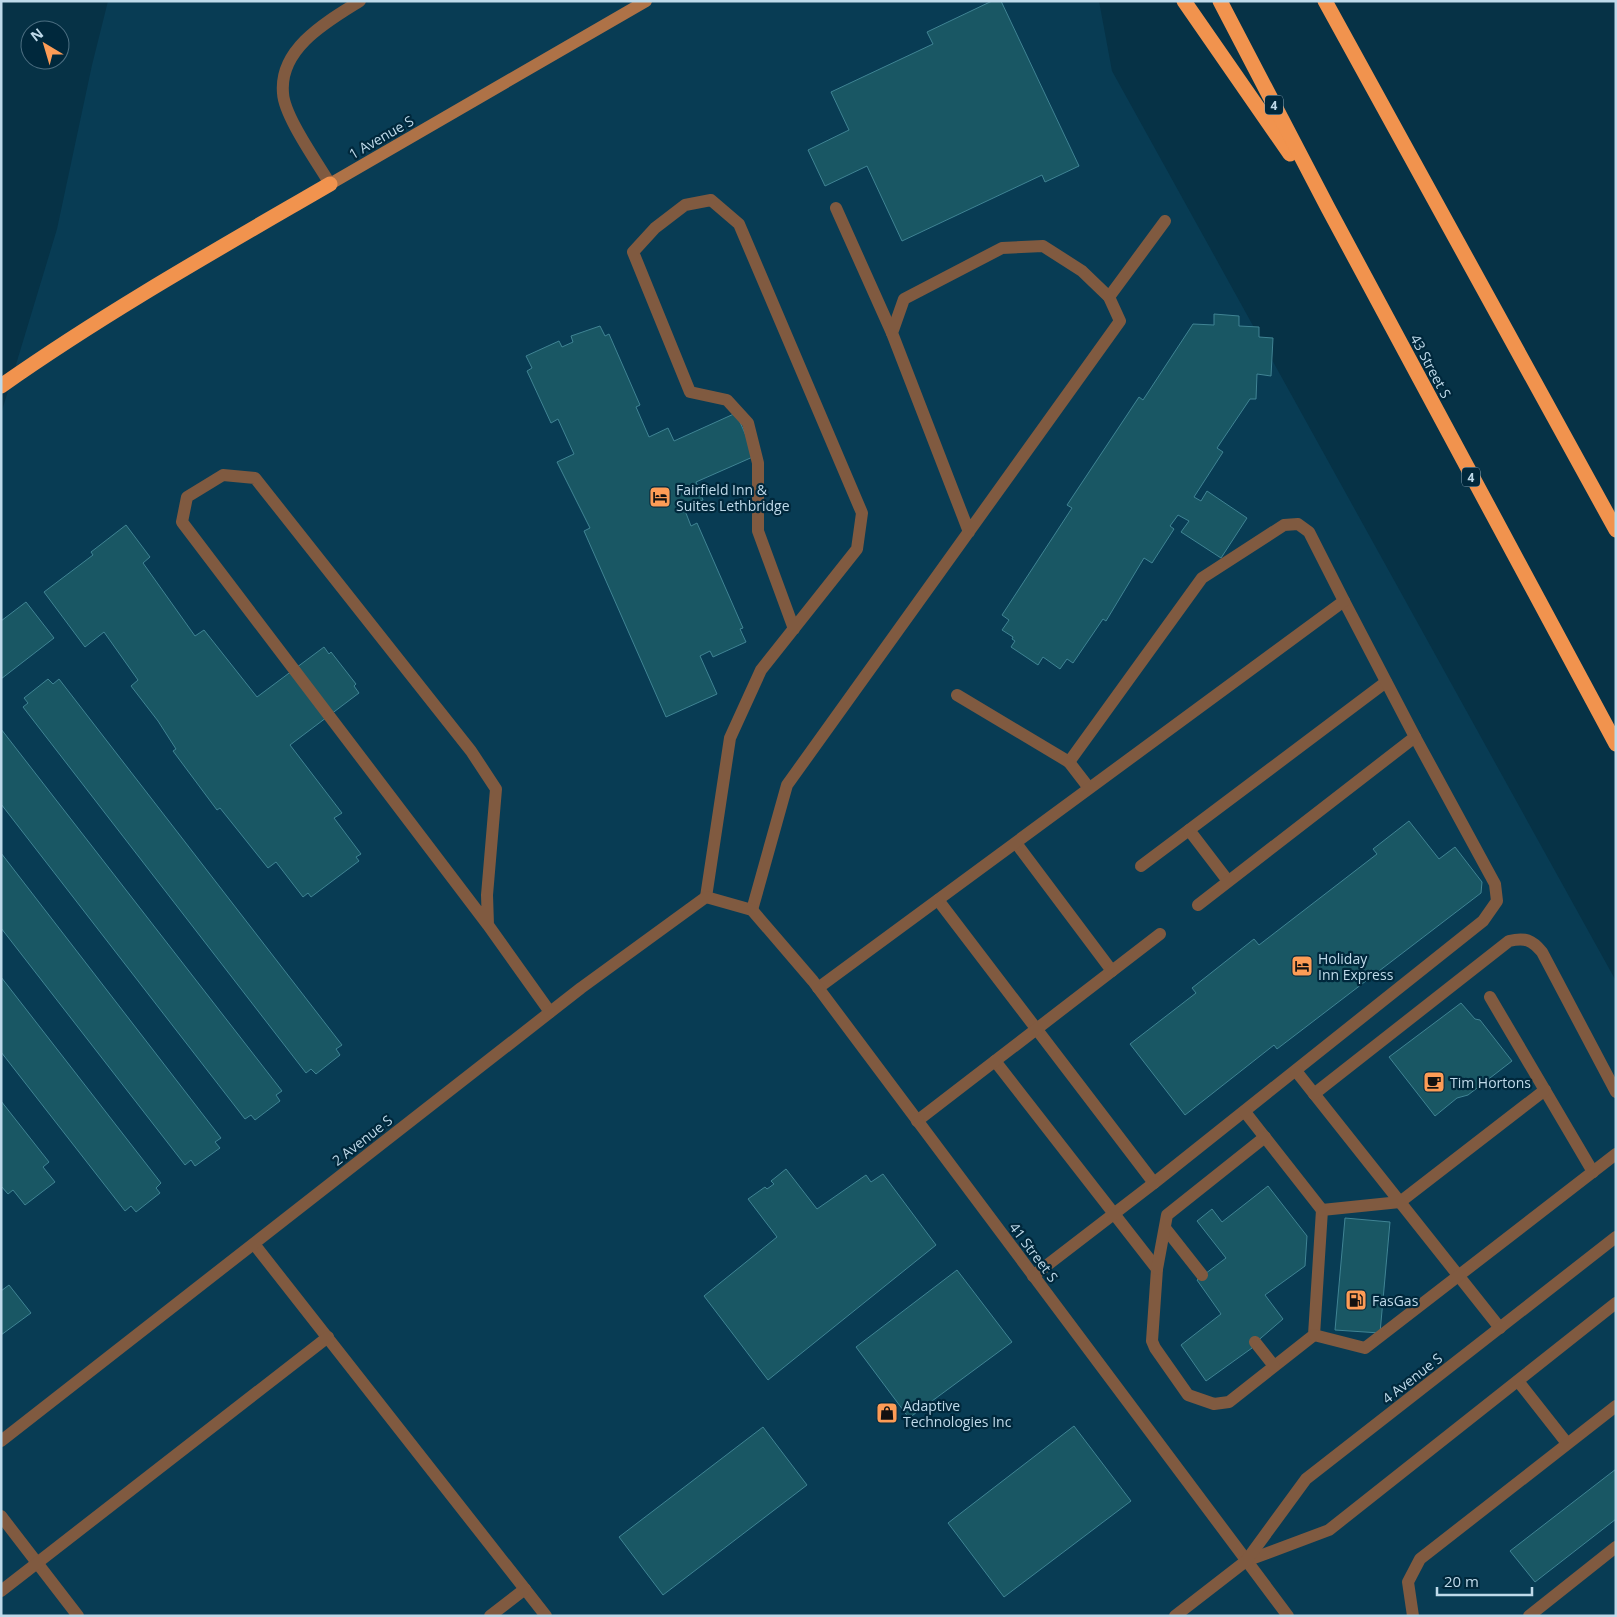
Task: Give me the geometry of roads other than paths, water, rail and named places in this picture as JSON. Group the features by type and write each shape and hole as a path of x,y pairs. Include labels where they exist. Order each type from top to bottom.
{"highway":[{"path":"1184,1 1328,208"},
{"name":"43 Street S","path":"1220,1 1328,208 1569,660 1616,744"},
{"path":"1325,1 1616,530"},
{"path":"1331,1 1350,47"},
{"path":"1,386 61,344 144,292 330,184"},
{"path":"1569,660 1616,722"}],"main road":[{"name":"1 Avenue S","path":"330,184 646,1"}],"street":[{"path":"330,184 289,113 283,93 285,74 296,50 321,25 360,1"},
{"path":"794,629 758,531 758,463 748,423 727,400 690,392 633,252 655,228 685,205 711,200 739,224 862,513 857,549 794,629 761,670 730,738 706,897 752,910 787,785 1120,321 1109,296 1082,271 1043,246 1002,248 904,299 892,333"},
{"path":"836,208 892,333 968,532"},
{"path":"1109,296 1165,221"},
{"path":"488,925 487,895 496,789 471,751 255,478 223,475 187,497 182,522 488,925 550,1012"},
{"path":"1033,1276 1154,1184 1483,921 1496,901 1495,884 1415,737 1309,532 1298,524 1284,525 1202,578 1069,762"},
{"path":"818,988 1344,601"},
{"path":"1141,866 1386,682"},
{"path":"957,695 1069,762 1090,788"},
{"path":"1198,905 1415,737"},
{"path":"1189,830 1228,881"},
{"path":"1016,843 1112,971"},
{"name":"2 Avenue S","path":"3,1436 254,1244 550,1012 706,897"},
{"path":"938,900 1154,1184"},
{"name":"41 Street S","path":"752,910 818,988 1288,1616"},
{"path":"917,1121 1160,934"},
{"path":"1314,1094 1509,941 1522,938 1534,942 1542,952 1616,1092"},
{"path":"1490,998 1593,1172"},
{"path":"995,1061 1157,1269"},
{"path":"1296,1071 1500,1328"},
{"path":"1322,1210 1400,1202 1545,1090"},
{"path":"1244,1112 1265,1137 1322,1210 1314,1336 1229,1402 1221,1404 1188,1395 1152,1340 1157,1269 1167,1215 1265,1137"},
{"path":"1314,1336 1365,1348 1458,1274 1616,1154"},
{"path":"1165,1228 1202,1274"},
{"name":"4 Avenue S","path":"1175,1616 1246,1561 1306,1479 1616,1237"},
{"path":"254,1244 546,1616"},
{"name":"4 Avenue S","path":"1246,1561 1329,1530 1616,1303"},
{"path":"1,1591 328,1337"},
{"path":"1255,1342 1274,1366"},
{"path":"1518,1381 1566,1442"},
{"path":"1412,1616 1408,1582 1420,1558 1566,1442 1616,1406"},
{"path":"1,1516 78,1616"},
{"path":"1529,1616 1616,1547"},
{"path":"490,1616 525,1589"}],"place":[{"name":"Fairfield Inn & Suites Lethbridge","path":"660,497"},
{"name":"Holiday Inn Express","path":"1302,966"},
{"name":"Tim Hortons","path":"1434,1082"},
{"name":"FasGas","path":"1356,1300"},
{"name":"Adaptive Technologies Inc","path":"887,1413"}]}
